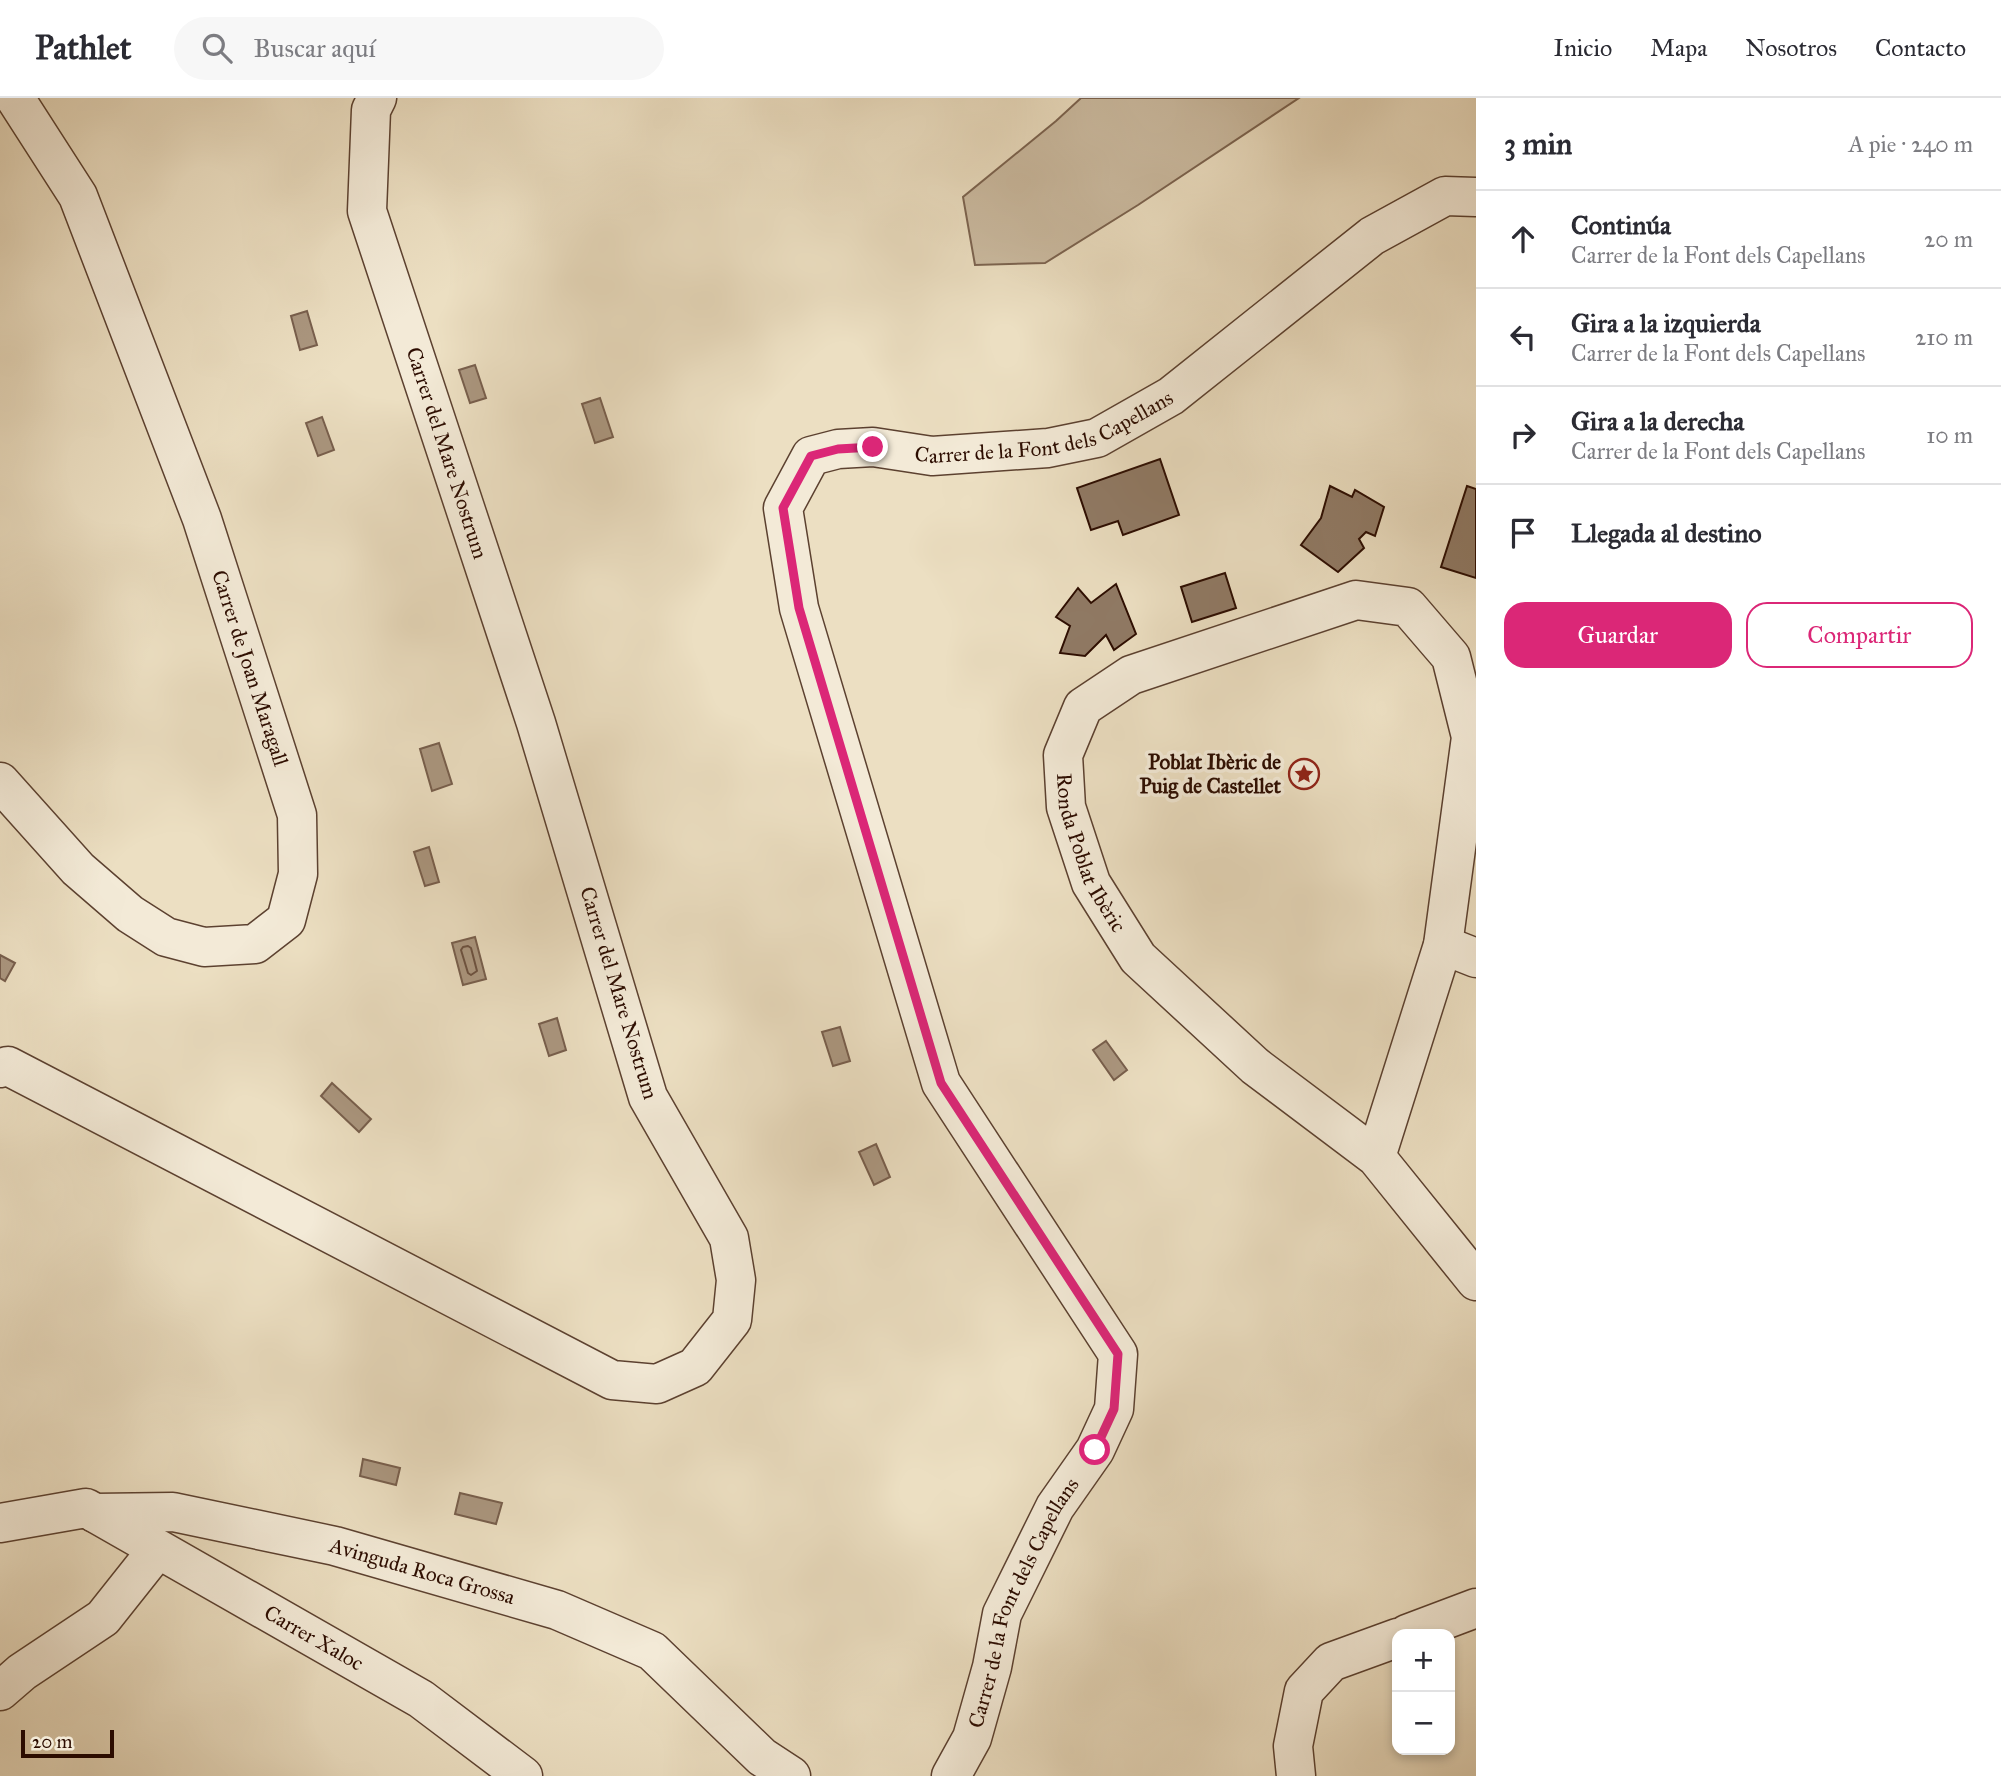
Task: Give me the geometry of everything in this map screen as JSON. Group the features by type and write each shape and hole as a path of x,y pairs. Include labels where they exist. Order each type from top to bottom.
{"street":[{"name":"Carrer de Joan Maragall","path":"0,782 78,869 130,914 166,937 204,947 255,944 286,920 298,874 297,815 202,519 78,196 15,98"},
{"name":"Carrer del Mare Nostrum","path":"0,1068 8,1066 611,1380 657,1384 695,1367 732,1320 736,1280 729,1238 648,1097 537,723 367,211 371,110 377,98"},
{"name":"Carrer de la Font dels Capellans","path":"951,1776 972,1738 992,1667 1002,1614 1055,1507 1095,1450 1114,1409 1118,1354 941,1083 799,608 783,508 811,456 838,449 873,447 932,456 1048,448 1097,438 1171,396 1372,236 1445,196 1476,197"},
{"name":"Ronda Poblat Ibèric","path":"1356,600 1408,607 1451,657 1471,737 1460,951 1376,1157 1255,1066 1138,958 1091,883 1066,807 1063,755 1083,707 1131,675 1356,600"},
{"path":"1376,1157 1476,1281"},
{"name":"Avinguda Roca Grossa","path":"0,1522 86,1508 94,1513 173,1512 335,1546 557,1610 652,1651 762,1757 791,1776"},
{"name":"Carrer Xaloc","path":"94,1513 421,1699 523,1776"},
{"path":"0,1691 22,1672 103,1618 157,1550"},
{"path":"1420,1629 1476,1608"},
{"path":"1296,1776 1293,1746 1304,1691 1331,1662 1392,1640"}],"shaded area":[{"path":"1081,98 1299,98 1045,263 975,265 963,197"}],"water":[{"path":"307,311 317,345 300,350 291,316"},
{"path":"475,365 486,398 470,403 459,370"},
{"path":"600,398 613,437 595,443 582,404"},
{"path":"322,417 334,450 318,456 306,423"},
{"path":"439,743 452,784 432,791 420,749"},
{"path":"429,847 439,882 425,886 414,852"},
{"path":"475,937 486,979 463,985 452,943"},
{"path":"0,955 15,963 5,981 0,978"},
{"path":"557,1018 566,1050 549,1056 539,1024"},
{"path":"840,1027 850,1061 833,1066 822,1032"},
{"path":"1106,1041 1127,1070 1114,1080 1093,1050"},
{"path":"332,1083 371,1119 359,1132 321,1096"},
{"path":"876,1144 890,1177 874,1185 859,1152"},
{"path":"363,1459 400,1468 396,1485 360,1476"},
{"path":"460,1493 502,1503 496,1524 455,1514"}],"building":[{"path":"1160,459 1179,515 1123,535 1118,521 1091,530 1077,488"},
{"path":"1330,486 1352,497 1355,490 1384,507 1375,536 1366,532 1359,539 1364,548 1338,572 1301,545 1321,518"},
{"path":"1467,486 1476,489 1476,578 1441,567"},
{"path":"1225,573 1236,608 1192,622 1181,587"},
{"path":"1116,584 1136,634 1114,650 1106,635 1085,656 1060,653 1070,626 1056,617 1078,588 1091,603"}],"place":[{"name":"Poblat Ibèric de Puig de Castellet","path":"1304,774"}],"route":[{"path":"873,447 838,449 811,456 783,508 799,608 941,1083 1118,1354 1114,1409 1095,1450"}]}
